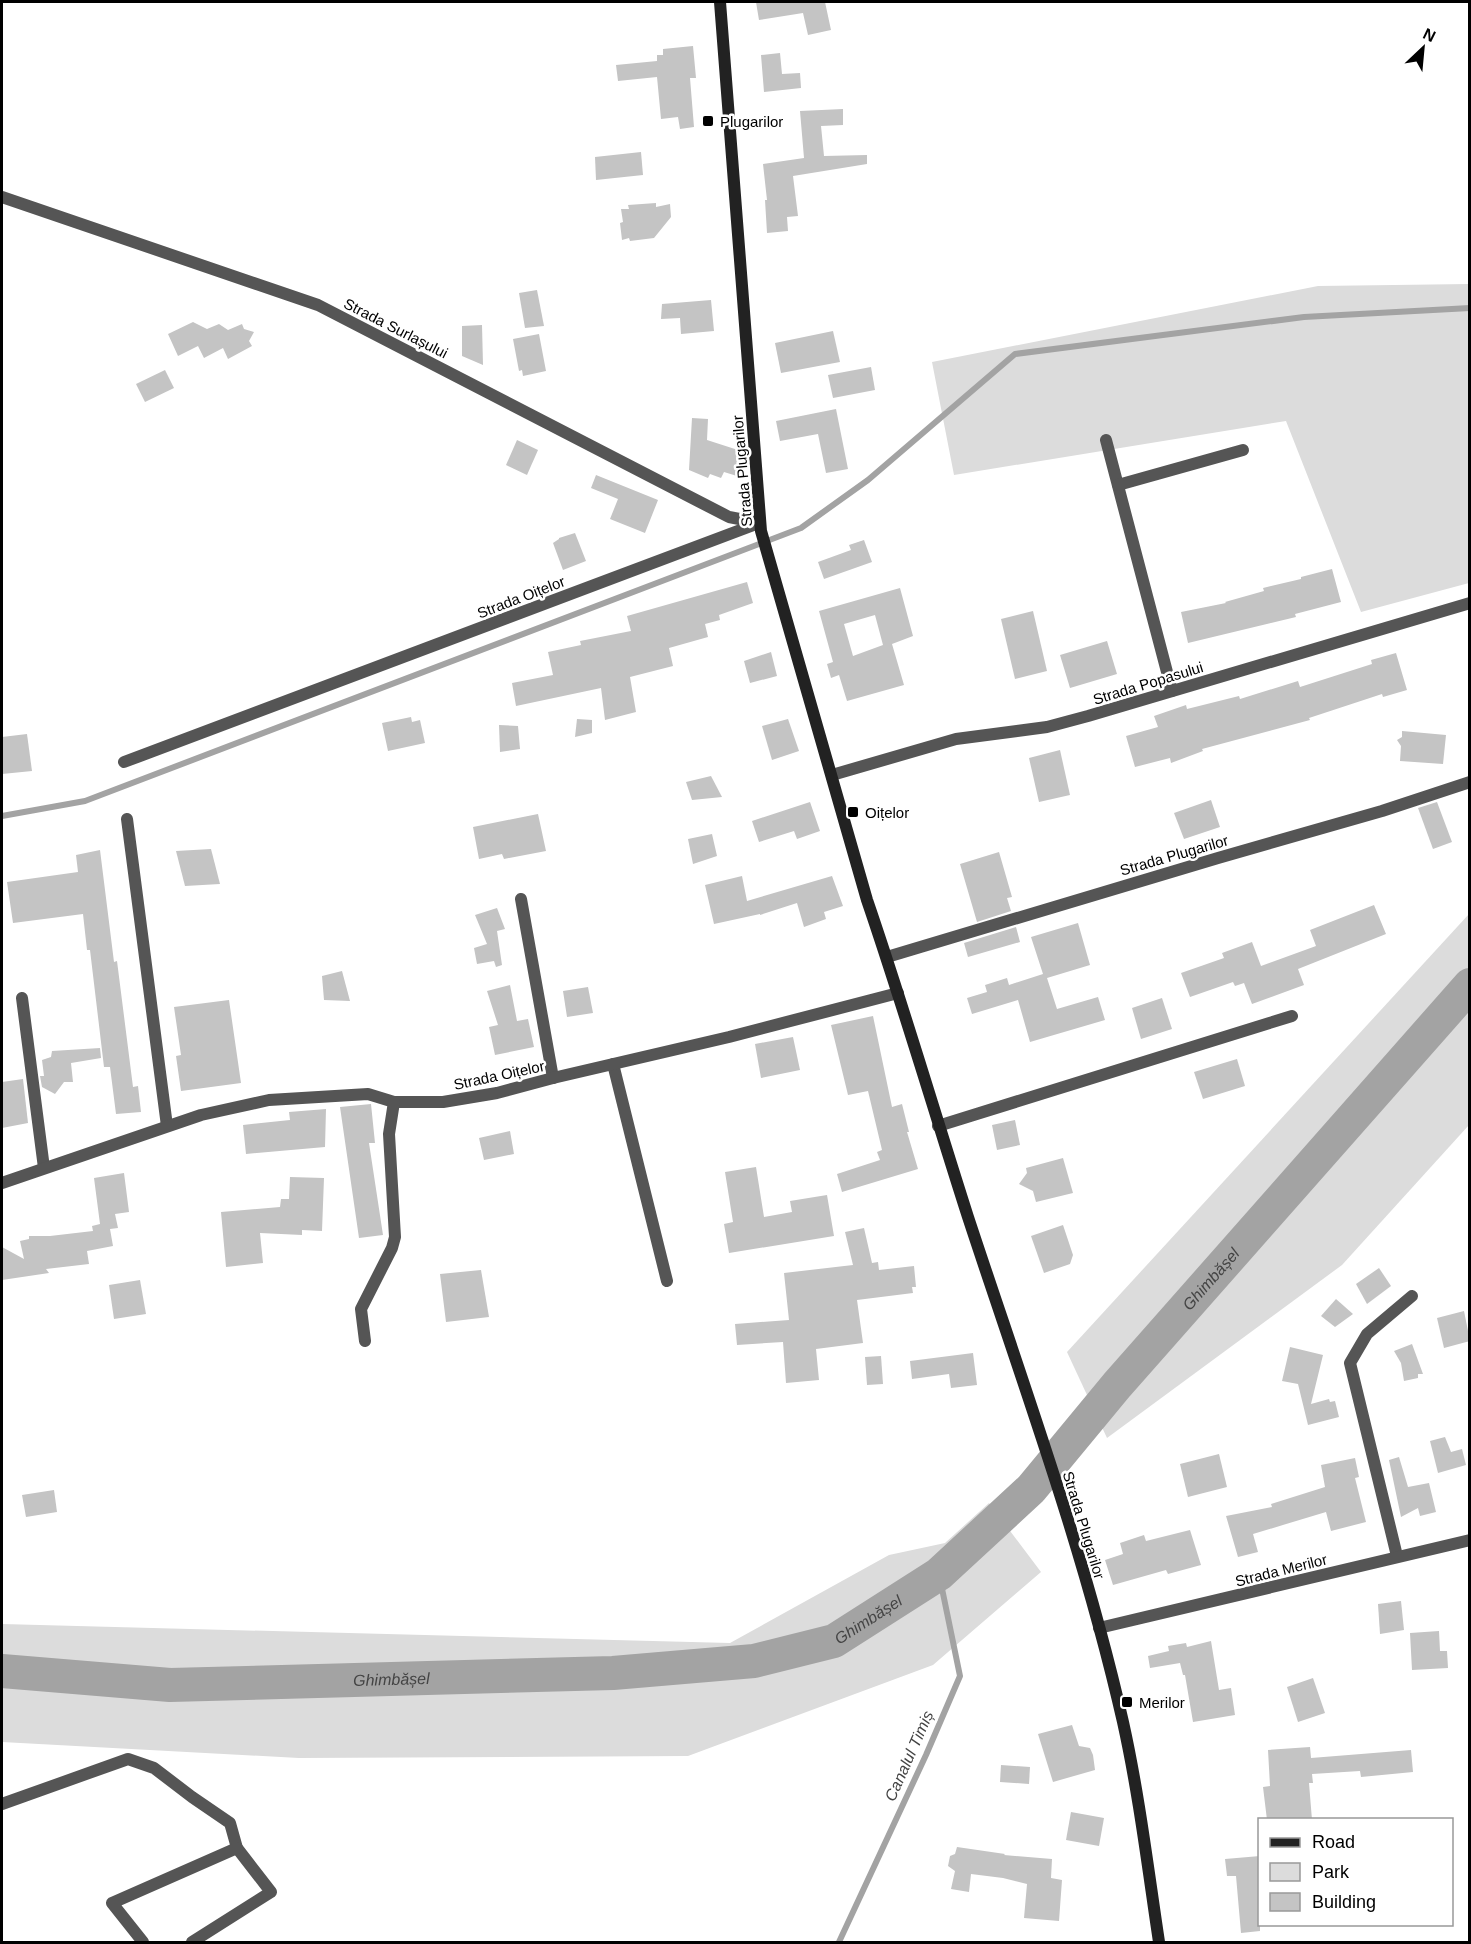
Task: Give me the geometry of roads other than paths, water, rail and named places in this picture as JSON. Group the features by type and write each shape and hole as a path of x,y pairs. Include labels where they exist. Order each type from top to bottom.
{"street":[{"name":"Strada Plugarilor","path":"720,2 761,527 867,900 1041,1438 1099,1628 1123,1723 1159,1942"},
{"name":"Strada Surlașului","path":"2,197 318,305 729,517 761,527"},
{"path":"1106,440 1172,692"},
{"path":"1118,485 1243,450"},
{"name":"Strada Oițelor","path":"124,762 761,527"},
{"name":"Strada Popasului","path":"832,774 956,739 1047,727 1470,603"},
{"name":"Strada Plugarilor","path":"887,957 1218,858 1382,812 1470,782"},
{"path":"127,819 167,1126"},
{"path":"521,899 553,1078"},
{"name":"Strada Oițelor","path":"2,1183 201,1115 269,1100 368,1094 394,1102 443,1102 497,1093 729,1037 898,993"},
{"path":"22,998 44,1168"},
{"path":"939,1126 1292,1016"},
{"path":"613,1064 667,1281"},
{"path":"365,1341 361,1310 392,1248 395,1237 389,1134 394,1102"},
{"path":"1397,1556 1350,1363 1367,1334 1412,1296"},
{"name":"Strada Merilor","path":"1099,1628 1470,1540"},
{"path":"2,1804 128,1759 154,1768 230,1823 237,1848 271,1892 192,1942"},
{"path":"143,1942 112,1903 237,1848"}],"waterway":[{"path":"2,816 85,801 801,528 868,480 1015,354 1304,317 1470,308"},
{"name":"Ghimbășel","path":"2,1671 170,1685 613,1673 754,1661 834,1641 939,1574 1031,1489 1117,1385 1470,985"},
{"name":"Canalul Timiș","path":"839,1942 960,1676 939,1574"}],"place":[{"name":"Plugarilor","path":"708,121"},
{"name":"Oițelor","path":"853,812"},
{"name":"Merilor","path":"1127,1702"}]}
